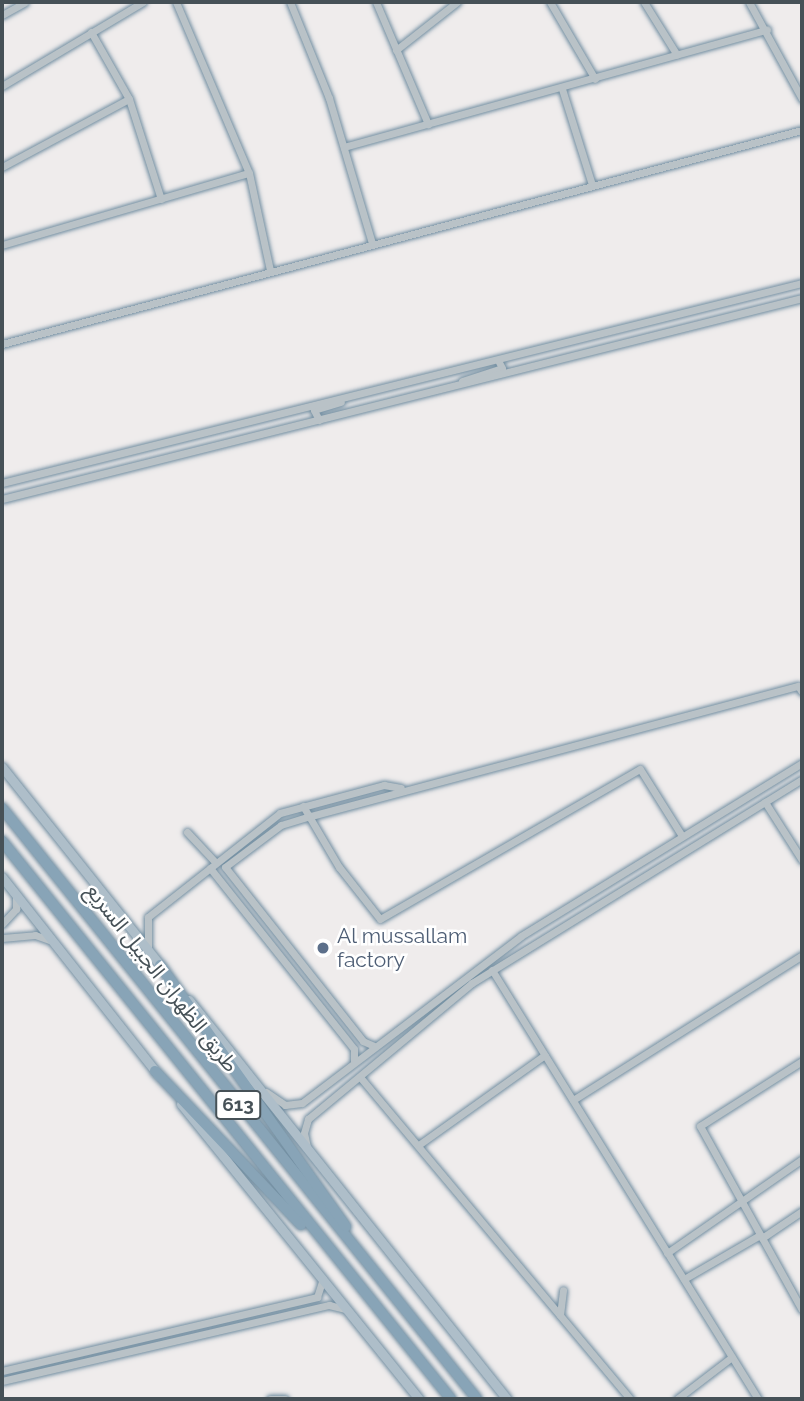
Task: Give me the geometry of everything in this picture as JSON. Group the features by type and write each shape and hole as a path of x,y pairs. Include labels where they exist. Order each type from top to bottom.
{"highway":[{"name":"طريق الظهران الجبيل السريع","path":"2,808 477,1399"},
{"name":"طريق الظهران الجبيل السريع","path":"2,841 451,1399"},
{"path":"160,965 415,1321"},
{"path":"155,1071 359,1286"}],"main road":[{"path":"2,766 160,965 264,1090 309,1151 507,1399"},
{"name":"613","path":"2,877 419,1399"}],"street":[{"path":"2,15 25,2"},
{"path":"2,86 143,2"},
{"path":"176,2 249,173 270,270"},
{"path":"290,2 344,148 372,243"},
{"path":"376,2 428,124"},
{"path":"396,50 457,2"},
{"path":"550,2 595,79"},
{"path":"644,2 677,55"},
{"path":"749,2 767,30 802,99"},
{"path":"344,148 767,30"},
{"path":"91,32 128,99 161,199"},
{"path":"562,89 592,185"},
{"path":"2,167 128,99"},
{"path":"2,344 270,270 802,130"},
{"path":"2,245 249,173"},
{"path":"2,483 802,283"},
{"path":"2,499 802,298"},
{"path":"456,386 502,368 502,361 494,360"},
{"path":"320,420 313,418 314,410 361,393"},
{"path":"225,867 281,825 402,789 798,686 802,692"},
{"path":"264,1090 293,1106 521,936 802,763"},
{"path":"303,806 312,816 339,867 380,919 640,769 682,836"},
{"path":"309,1151 304,1133 308,1119 492,970 802,779"},
{"path":"148,948 148,917 279,813 384,785 402,789"},
{"path":"765,802 802,860"},
{"path":"187,832 215,864 310,994 354,1049 354,1062"},
{"path":"215,864 225,867 363,1041 374,1046"},
{"path":"2,924 16,909 12,890"},
{"path":"2,938 35,935 55,943"},
{"path":"573,1100 802,955"},
{"path":"492,970 758,1399"},
{"path":"310,994 329,998"},
{"path":"420,1144 545,1055"},
{"path":"802,1061 700,1126 802,1310"},
{"path":"360,1077 420,1144 630,1399"},
{"path":"667,1253 740,1199 802,1159"},
{"path":"684,1279 802,1211"},
{"path":"2,1371 317,1297 323,1278"},
{"path":"560,1315 563,1290"},
{"path":"2,1381 329,1305 348,1311"},
{"path":"677,1399 732,1357"},
{"path":"270,1399 285,1399"}],"place":[{"name":"Al mussallam factory","path":"323,948"}]}
